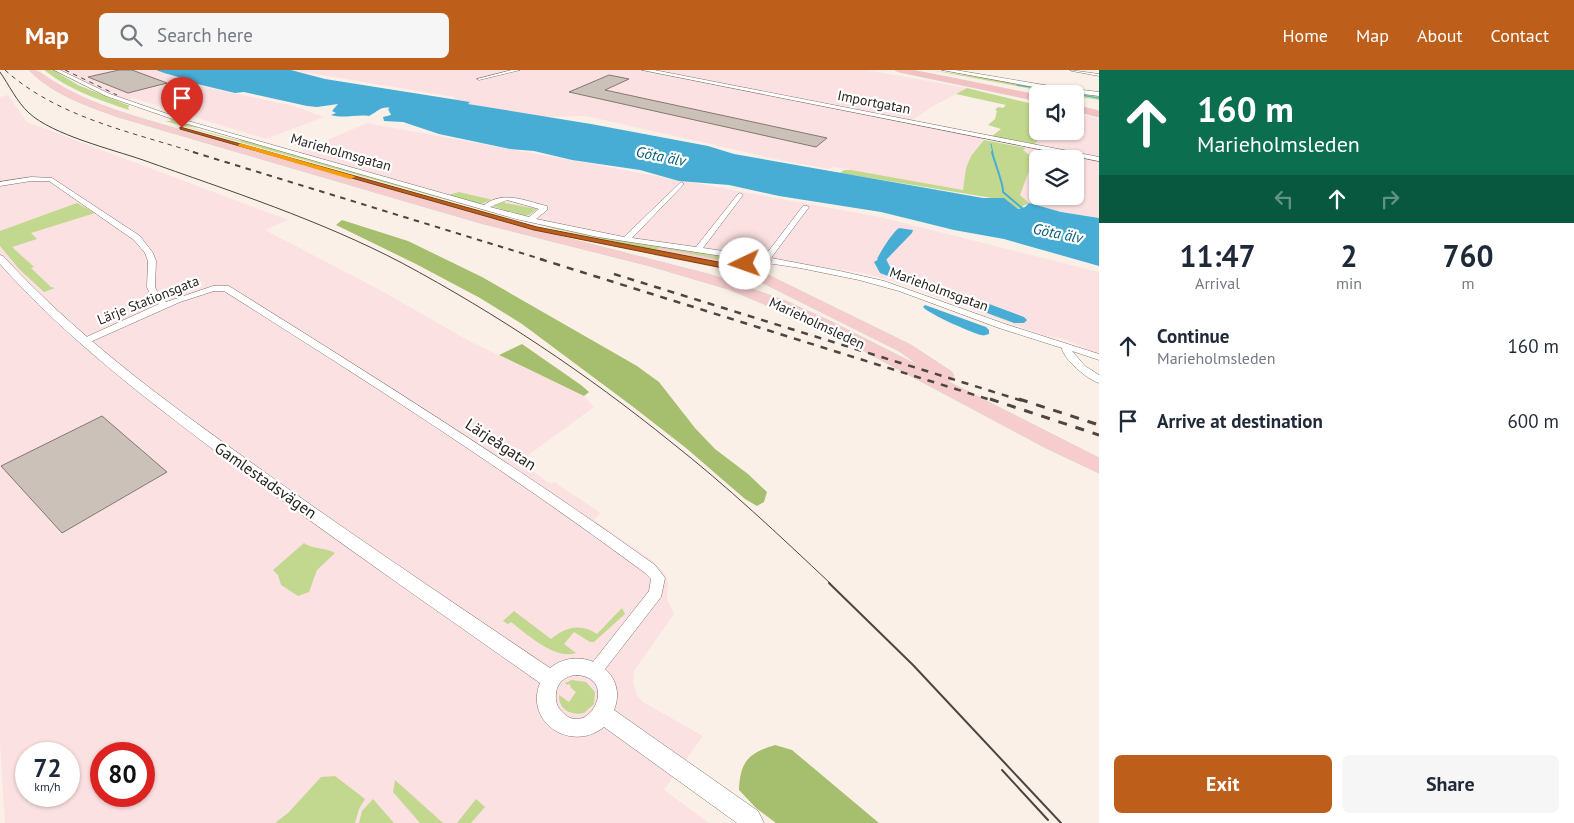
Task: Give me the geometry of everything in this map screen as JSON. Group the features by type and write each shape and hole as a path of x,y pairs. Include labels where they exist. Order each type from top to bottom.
{"highway":[{"name":"Marieholmsleden","path":"33,70 62,90 111,111 499,225 670,266 758,295 837,330 1011,423 1099,466"},
{"name":"Marieholmsleden","path":"40,70 72,90 127,112 480,214 693,267 776,296 875,339 962,387 1099,454"},
{"path":"899,70 1029,96"},
{"path":"915,72 954,73 1029,90"},
{"path":"954,73 1029,95"},
{"path":"1084,104 1099,104"},
{"path":"1084,107 1099,111"},
{"path":"585,240 735,267 743,265 748,258"},
{"path":"766,260 760,271 762,277 905,348 962,387"}],"street":[{"name":"Marieholmsgatan","path":"56,70 108,95 186,122 530,220 567,230 832,271 884,283 944,303 1001,326 1099,357"},
{"path":"479,79 518,70"},
{"name":"Importgatan","path":"645,70 1099,159"},
{"path":"945,70 954,73 1099,94"},
{"path":"1072,70 1099,75"},
{"path":"0,184 31,179 50,179 137,238 149,253 152,261 151,287 155,296 165,306"},
{"path":"626,239 681,184"},
{"path":"697,251 740,195"},
{"path":"485,207 492,202 507,198 544,208 530,220"},
{"path":"766,260 805,207"},
{"name":"Gamlestadsvägen","path":"0,258 15,275 85,341 138,386 263,479 551,680"},
{"name":"Lärje Stationsgata","path":"85,341 205,290 222,287"},
{"name":"Lärjeågatan","path":"222,287 230,289 536,486 637,558 655,574 658,578 656,592 594,672"},
{"path":"1067,347 1066,350 1075,360 1099,380"},
{"path":"580,667 594,672 603,680 608,691 608,703 603,714 594,723 581,727 568,725 560,721 551,712 546,702 546,690 551,680 559,672 569,668 580,667"},
{"path":"603,714 756,822"}],"shaded area":[{"path":"58,70 156,70 181,79 190,80 193,83 190,84 294,106 324,117 266,139 133,98 125,100"},
{"path":"291,70 867,70 967,88 930,108 913,120 982,134 984,140 971,156 966,168 964,190 833,167 828,169 780,160 586,116 542,117 467,104 469,102 455,100 454,97"},
{"path":"8,95 27,122 288,220 265,230 380,290 471,342 584,396 594,407 519,462 551,484 554,482 601,513 594,520 653,561 665,574 668,583 667,599 674,614 634,671 633,683 637,695 643,702 703,736 664,790 709,823 5,823 0,744 0,97"},
{"path":"1084,115 1099,119 1099,218 1061,212 1036,205 1084,205 1084,150 1029,150 1029,155 1022,150 1035,144 1038,140 1084,140"},
{"path":"367,123 880,217 1099,272 1099,354 1061,338 1046,336 886,279 863,273 556,226 299,152"},
{"path":"1029,169 1029,203 1020,196"}],"green space":[{"path":"44,70 53,70 78,85 130,106 128,107 129,110 74,89"},
{"path":"931,70 1032,85 1029,85 1029,88"},
{"path":"967,88 1029,103 1029,140 1038,140 1035,144 992,136 1001,129 988,125 995,119 997,111 995,110 1006,105 956,94"},
{"path":"1084,93 1099,95 1099,100 1084,98"},
{"path":"170,119 199,128 184,126 241,141 239,139 486,209 497,214 165,121 171,121"},
{"path":"984,140 1026,148 1023,150 1029,154 1029,171 1020,195 1029,203 1018,209 992,198 840,173 844,170 851,170 963,190 966,168 971,156"},
{"path":"459,192 491,200 481,204 448,195"},
{"path":"505,201 505,203 537,209 524,216 492,206"},
{"path":"77,203 95,213 31,233 37,239 12,247 34,267 31,268 51,287 55,288 44,292 19,269 0,246 0,231"},
{"path":"342,220 408,241 482,277 637,366 659,382 695,428 715,449 748,474 767,492 764,502 757,506 745,499 686,448 522,324 480,298 336,225"},
{"path":"527,221 577,233 729,257 738,262 731,263 631,245 555,229"},
{"path":"522,344 589,392 584,396 499,355"},
{"path":"304,543 335,553 317,570 309,592 298,596 281,585 278,575 273,570"},
{"path":"622,608 625,614 594,642 590,642 574,632 564,644 576,653 568,654 559,653 541,645 511,622 508,624 503,621 514,611 551,639 567,629 573,628 585,628 597,634"},
{"path":"572,680 586,682 595,692 594,704 584,713 579,714 566,710 559,700 559,695 569,702 576,692 569,684 565,683"},
{"path":"775,745 792,750 879,823 776,823 756,808 739,790 741,772 752,755"},
{"path":"335,776 365,799 359,809 355,823 275,823 288,813 321,777"},
{"path":"395,780 443,823 420,823 393,792"},
{"path":"373,799 394,823 359,823 362,811"},
{"path":"476,799 485,807 471,823 457,823"}],"water":[{"name":"Göta älv","path":"156,70 291,70 325,79 470,102 468,104 591,124 708,146 734,154 983,198 1004,198 1018,209 1025,207 1029,203 1029,205 1036,205 1061,212 1099,218 1099,266 1004,239 954,230 881,212 779,196 729,185 679,181 640,170 572,160 534,151 510,149 439,134 403,122 384,121 383,117 391,115 388,109 390,108 382,109 369,116 336,116 331,115 336,113 332,111 338,104 317,107 307,106 244,92 235,93"},
{"path":"899,228 913,230 885,261 881,262 877,259 890,238"},
{"path":"925,305 986,327 989,330 989,334 981,335 951,323 927,310 923,307"}],"building":[{"path":"119,70 132,70 167,83 128,93 88,77"},
{"path":"609,75 629,79 605,90 827,138 816,147 569,92"},
{"path":"102,416 167,472 62,533 1,466"}],"waterway":[{"path":"1017,85 1029,87"},
{"path":"1084,96 1099,98"},
{"path":"991,144 993,153"},
{"path":"992,152 1003,192 1023,209"},
{"path":"881,262 885,270 1019,320"}],"tram line":[{"path":"0,72 25,109 39,121 52,128 83,141 242,195 339,233 402,263 507,324 574,369 671,442 733,493 831,584"},
{"path":"829,583 913,665 1061,823"},
{"path":"1002,770 1048,820"}],"railway":[{"path":"5,70 25,86 71,111 121,130 197,153"},
{"path":"65,70 117,95"},
{"path":"193,152 544,260"},
{"path":"540,259 994,401"},
{"path":"614,274 1023,401"},
{"path":"990,399 1099,435"},
{"path":"1019,399 1099,425"}],"slow traffic":[{"path":"240,145 352,177"}],"route":[{"path":"182,128 442,204 536,229 585,240 723,265 737,267 745,264"}]}
